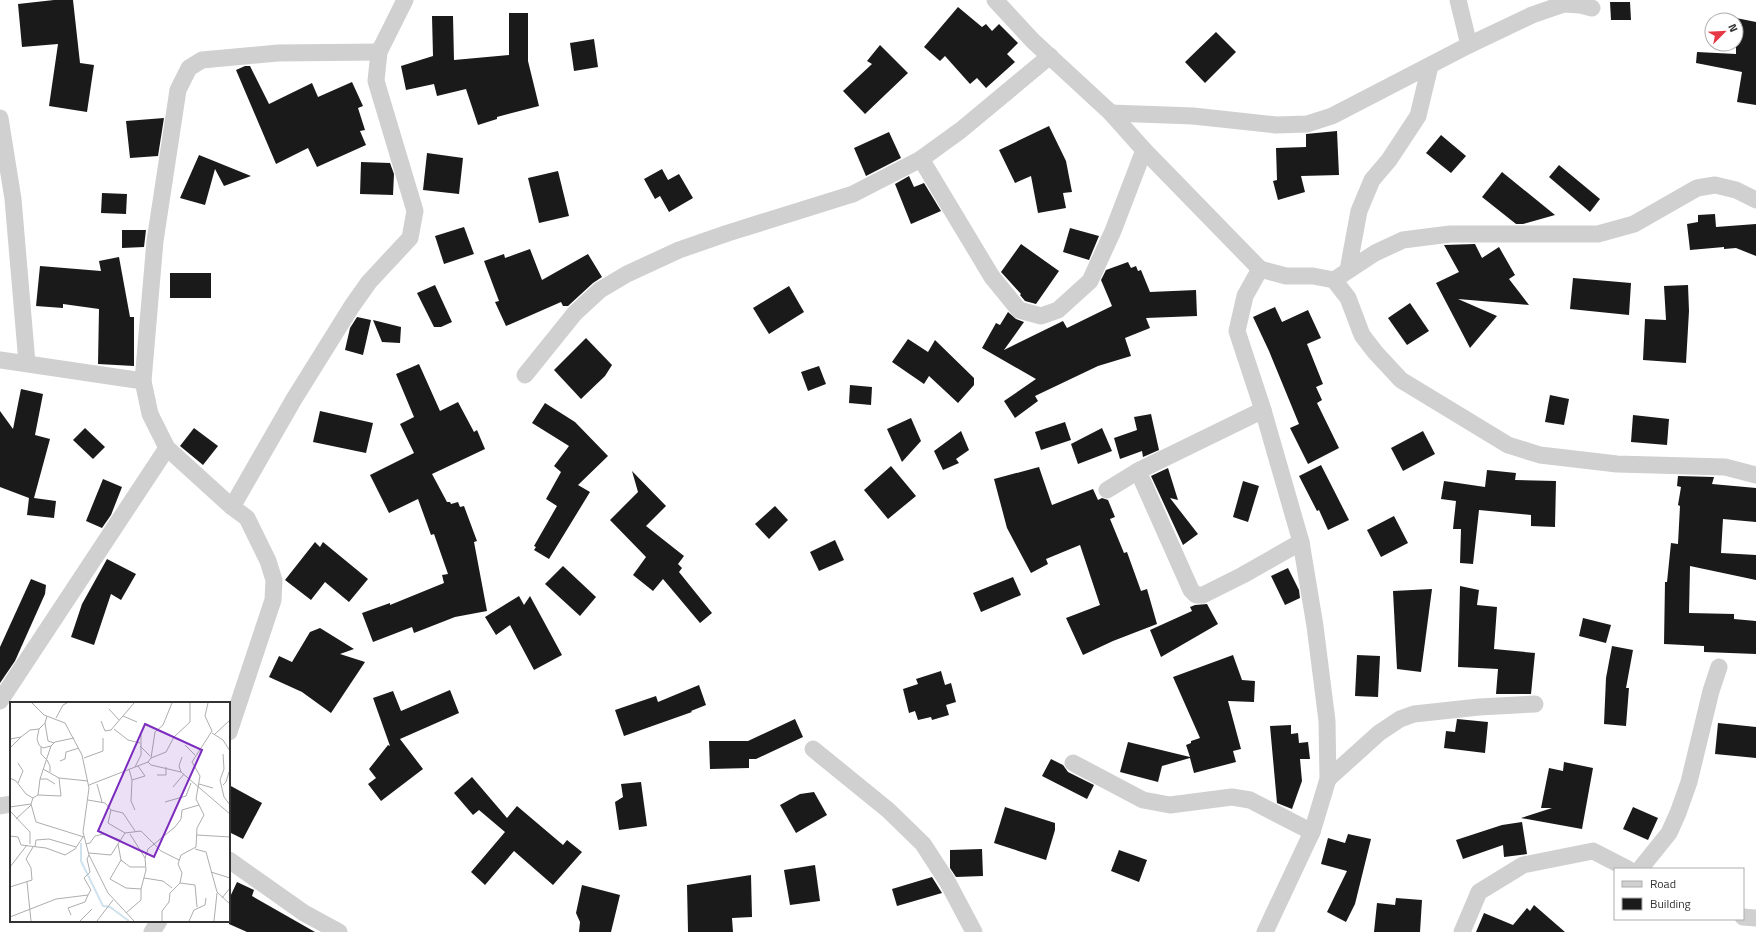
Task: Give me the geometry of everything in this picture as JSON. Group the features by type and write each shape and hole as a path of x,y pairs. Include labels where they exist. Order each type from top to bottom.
{"street":[{"path":"232,507 294,399 352,306 369,282 410,238 415,211 376,81 379,52 405,0"},
{"path":"995,0 1033,41 1111,113 1144,150 1260,269 1286,276 1313,276 1334,280 1348,298 1362,335 1374,352 1401,380 1508,445 1540,455 1618,464 1725,467 1756,475"},
{"path":"1458,0 1469,45"},
{"path":"1111,113 1193,116 1276,125 1307,124 1332,116 1469,45 1549,8 1564,4 1580,4 1592,8"},
{"path":"230,729 273,600 274,580 268,561 247,518 232,507 167,448 150,414 143,381 155,241 178,90 189,68 202,60 278,53 379,52"},
{"path":"525,376 575,313 600,290 626,274 667,255 728,232 853,194 921,160 961,130 1050,56"},
{"path":"1348,270 1359,210 1372,180 1389,160 1418,116 1430,66"},
{"path":"0,118 13,198 28,363"},
{"path":"921,160 992,277 1019,310 1041,316 1058,310 1090,281 1113,231 1144,150"},
{"path":"1334,280 1375,253 1403,240 1450,234 1598,234 1634,224 1697,188 1715,185 1736,190 1756,200"},
{"path":"1260,269 1245,296 1237,331 1263,410 1301,542 1315,626 1327,721 1328,779 1312,832 1265,932"},
{"path":"0,360 143,381"},
{"path":"1106,490 1138,471 1263,410"},
{"path":"0,700 167,448"},
{"path":"1138,471 1191,590 1196,595 1203,595 1244,575 1301,542"},
{"path":"1641,868 1669,833 1678,813 1689,782 1710,691 1719,667"},
{"path":"1328,779 1380,733 1400,719 1414,714 1479,707 1535,704"},
{"path":"813,749 888,810 923,844 947,881 974,932"},
{"path":"1073,763 1143,800 1170,805 1232,797 1250,800 1312,832"},
{"path":"0,806 10,804"},
{"path":"1462,932 1479,892 1523,865 1593,851 1626,868"},
{"path":"230,861 304,913 339,932"},
{"path":"1744,917 1756,918"},
{"path":"152,932 158,922"}],"building":[{"path":"54,0 73,0 80,63 94,65 87,112 49,106 58,44 22,47 18,4"},
{"path":"1610,2 1630,2 1631,20 1611,20"},
{"path":"958,7 982,27 986,24 992,31 999,24 1018,43 1007,54 1015,62 986,88 977,78 970,84 945,56 940,61 924,47"},
{"path":"509,13 528,13 528,61 539,106 497,117 497,119 478,125 466,89 437,96 434,84 406,90 401,66 433,56 432,16 453,16 454,60 509,55"},
{"path":"1744,20 1756,22 1756,105 1737,102 1742,72 1696,63 1697,52 1736,54 1736,52 1744,52"},
{"path":"1216,32 1236,52 1205,83 1185,62"},
{"path":"594,39 598,67 574,71 570,43"},
{"path":"880,45 908,73 865,114 843,91 872,64 867,61"},
{"path":"245,66 250,66 269,104 312,83 318,97 352,82 363,106 358,108 365,130 360,131 366,145 317,167 308,148 276,164 236,70"},
{"path":"164,118 158,156 130,158 126,121"},
{"path":"1049,126 1066,161 1072,192 1063,193 1066,208 1038,213 1031,176 1015,183 999,150"},
{"path":"1337,131 1339,175 1301,176 1305,192 1278,200 1273,181 1277,180 1276,148 1306,147 1306,134"},
{"path":"889,132 901,158 866,176 854,148"},
{"path":"1441,135 1466,156 1451,173 1426,153"},
{"path":"427,153 463,158 459,194 423,190"},
{"path":"199,155 251,176 224,186 215,169 205,205 180,198"},
{"path":"361,162 390,163 394,174 393,195 360,194"},
{"path":"1559,165 1600,199 1590,212 1549,177"},
{"path":"662,169 668,180 679,174 693,198 669,212 660,196 655,199 644,179"},
{"path":"558,171 569,216 539,223 528,178"},
{"path":"1502,172 1555,215 1523,224 1516,224 1482,197"},
{"path":"909,176 914,187 924,183 941,211 911,224 895,184"},
{"path":"102,193 127,194 126,214 101,213"},
{"path":"1715,214 1716,227 1756,224 1756,256 1736,248 1724,249 1724,247 1690,250 1687,224 1698,222 1698,215"},
{"path":"464,227 474,254 444,264 435,236"},
{"path":"1070,228 1099,236 1089,260 1063,252"},
{"path":"122,230 146,230 144,247 122,248"},
{"path":"1021,244 1059,271 1036,304 1025,301 1020,295 1021,294 1001,272"},
{"path":"1475,244 1482,258 1499,247 1515,275 1509,279 1529,305 1458,299 1497,316 1470,348 1436,283 1459,272 1444,245"},
{"path":"530,249 542,280 588,254 602,277 593,283 568,306 563,306 561,302 506,326 495,302 499,301 484,261 504,254 505,258"},
{"path":"119,257 130,317 134,317 134,366 98,364 99,309 63,304 63,308 36,306 40,266 101,271 99,261"},
{"path":"1128,262 1131,268 1136,266 1138,271 1141,270 1150,292 1196,290 1197,316 1146,318 1150,328 1125,338 1131,356 1098,366 1035,396 1038,401 1015,418 1004,401 1036,379 982,348 996,323 1000,325 1008,312 1016,319 1024,322 1004,350 1063,321 1067,328 1112,306 1101,280 1106,270"},
{"path":"170,273 211,273 211,298 170,298"},
{"path":"1573,278 1631,283 1629,315 1570,309"},
{"path":"435,285 452,322 441,327 434,327 417,293"},
{"path":"1688,285 1689,311 1686,363 1643,360 1645,319 1666,320 1664,286"},
{"path":"789,286 804,312 769,334 753,308"},
{"path":"1410,303 1429,331 1407,345 1388,318"},
{"path":"1275,307 1282,322 1308,310 1321,338 1307,344 1323,384 1316,387 1322,400 1317,403 1339,448 1308,464 1290,428 1299,424 1269,351 1253,317"},
{"path":"357,317 371,320 363,355 345,350 350,328"},
{"path":"373,320 401,327 400,343 382,342"},
{"path":"586,338 612,365 605,376 581,399 554,370"},
{"path":"908,339 928,352 935,340 974,378 974,385 958,403 929,376 924,384 892,362"},
{"path":"419,364 440,411 458,402 474,432 477,430 485,449 432,474 447,502 450,502 451,504 458,502 460,507 464,506 477,541 474,542 487,611 455,617 414,633 412,627 373,642 362,613 390,603 390,605 444,583 442,575 448,574 434,534 431,535 418,499 389,513 370,475 414,453 400,424 414,417 396,374"},
{"path":"819,366 826,384 808,391 801,372"},
{"path":"850,385 872,387 871,405 849,403"},
{"path":"21,389 43,394 35,435 50,439 34,498 56,501 54,518 27,515 29,498 0,487 0,411 13,429"},
{"path":"1550,395 1569,399 1564,425 1545,422"},
{"path":"545,403 575,422 608,456 578,485 590,492 549,559 534,550 536,547 534,546 557,506 546,499 561,472 554,466 569,446 532,423"},
{"path":"320,411 373,423 366,453 313,442"},
{"path":"1151,414 1159,450 1143,457 1142,451 1120,459 1114,438 1137,430 1134,417"},
{"path":"1633,415 1669,419 1667,445 1631,442"},
{"path":"911,418 921,441 902,462 887,429"},
{"path":"1065,422 1071,440 1041,450 1035,432"},
{"path":"85,428 105,447 93,459 73,440"},
{"path":"194,428 218,446 203,465 180,446"},
{"path":"1102,428 1112,451 1078,464 1071,444"},
{"path":"961,431 969,450 956,459 959,463 943,470 934,451"},
{"path":"1423,431 1435,454 1403,471 1391,448"},
{"path":"1321,465 1349,520 1328,530 1319,510 1317,511 1299,476"},
{"path":"891,466 916,496 888,519 864,490"},
{"path":"1039,467 1052,505 1093,489 1098,500 1102,498 1108,500 1115,517 1110,519 1124,553 1127,552 1141,591 1147,589 1157,624 1113,641 1083,655 1066,618 1100,605 1080,545 1046,559 1048,564 1031,573 1007,528 994,479"},
{"path":"1168,468 1178,500 1170,498 1198,534 1183,545 1151,476"},
{"path":"1487,470 1516,473 1515,480 1556,481 1555,527 1531,526 1531,515 1479,510 1473,564 1460,563 1461,529 1453,529 1456,501 1441,499 1444,481 1485,487"},
{"path":"632,471 666,506 646,526 684,556 678,564 682,568 679,572 712,613 700,623 663,579 653,591 633,575 646,557 610,520 638,492"},
{"path":"1678,476 1714,477 1712,484 1756,488 1756,522 1723,519 1721,553 1756,555 1756,580 1690,566 1689,613 1734,614 1734,619 1756,621 1756,654 1704,652 1704,646 1664,644 1665,582 1667,582 1671,543 1678,544 1680,506 1678,505 1681,487 1677,486"},
{"path":"103,479 122,487 111,515 102,528 86,521"},
{"path":"1243,481 1259,486 1248,522 1233,517"},
{"path":"775,506 788,520 769,539 755,524"},
{"path":"1394,516 1408,543 1381,557 1367,530"},
{"path":"835,540 844,560 819,571 810,552"},
{"path":"315,542 320,547 323,542 368,579 349,602 325,582 311,600 285,580"},
{"path":"107,559 136,574 121,600 111,594 94,645 71,637 82,604"},
{"path":"563,566 596,597 580,616 545,584"},
{"path":"1288,568 1299,590 1300,598 1285,605 1271,576"},
{"path":"1013,577 1021,595 981,612 973,593"},
{"path":"31,579 46,585 45,594 15,661 0,683 0,647"},
{"path":"1460,586 1479,590 1477,605 1497,607 1494,649 1535,653 1531,694 1496,694 1498,669 1458,667"},
{"path":"1432,589 1421,672 1397,669 1393,591"},
{"path":"519,596 524,605 530,596 562,655 534,670 510,625 496,635 485,617"},
{"path":"1207,604 1218,624 1161,657 1150,630 1192,611 1190,607"},
{"path":"1583,618 1611,625 1606,643 1579,636"},
{"path":"320,628 354,649 340,654 365,662 331,713 302,692 269,677 279,656 292,662 310,632"},
{"path":"1612,646 1633,650 1626,688 1629,688 1626,726 1604,724 1606,678"},
{"path":"1233,655 1242,680 1255,681 1254,702 1228,701 1241,749 1233,751 1236,762 1194,773 1190,758 1162,766 1158,782 1120,772 1128,742 1190,757 1186,745 1191,743 1191,741 1200,738 1173,677"},
{"path":"1357,655 1380,656 1378,697 1355,696"},
{"path":"941,671 945,685 951,683 956,702 946,705 949,715 932,720 931,717 918,720 915,711 909,713 903,689 918,684 916,679"},
{"path":"699,685 706,705 691,711 692,712 624,736 615,710 656,696 658,702"},
{"path":"450,690 459,713 400,739 423,769 381,801 368,784 376,778 369,769 388,745 390,746 373,698 393,691 401,711"},
{"path":"795,719 803,737 756,759 749,759 749,768 710,769 709,741 748,741"},
{"path":"1457,719 1488,722 1485,753 1444,748 1446,731 1455,732"},
{"path":"1718,723 1756,727 1756,758 1715,754"},
{"path":"1291,725 1291,734 1298,733 1299,743 1308,742 1310,759 1300,759 1302,781 1292,809 1277,803 1270,726"},
{"path":"1051,759 1063,765 1068,772 1094,785 1087,799 1042,776"},
{"path":"1564,762 1593,768 1582,829 1521,818 1552,808 1541,808 1549,768 1563,771"},
{"path":"472,777 507,818 517,806 563,845 567,840 582,852 553,885 514,851 485,885 471,872 505,832 479,810 473,815 454,793"},
{"path":"641,782 647,826 619,830 615,802 623,797 621,784"},
{"path":"230,786 262,803 243,839 230,832"},
{"path":"814,792 827,815 796,833 780,805 800,794"},
{"path":"1005,807 1055,823 1055,830 1046,860 994,843"},
{"path":"1633,807 1658,818 1648,840 1623,829"},
{"path":"1522,822 1527,854 1504,857 1503,845 1463,859 1456,840 1502,825"},
{"path":"1348,834 1371,839 1355,904 1346,922 1327,912 1347,871 1321,864 1328,838 1345,843"},
{"path":"982,849 983,876 956,877 950,868 950,850"},
{"path":"1119,850 1147,860 1139,882 1111,871"},
{"path":"815,865 820,901 790,905 784,870"},
{"path":"751,875 752,917 732,918 733,932 688,932 687,885"},
{"path":"932,877 942,893 897,906 892,889"},
{"path":"237,882 254,890 252,896 315,932 247,932 229,924 230,897"},
{"path":"582,885 620,895 611,932 579,932 580,922 576,913"},
{"path":"1396,898 1422,900 1420,932 1374,932 1377,903 1395,905"},
{"path":"1534,905 1565,932 1476,932 1484,913 1513,925 1527,908 1530,911"}]}
